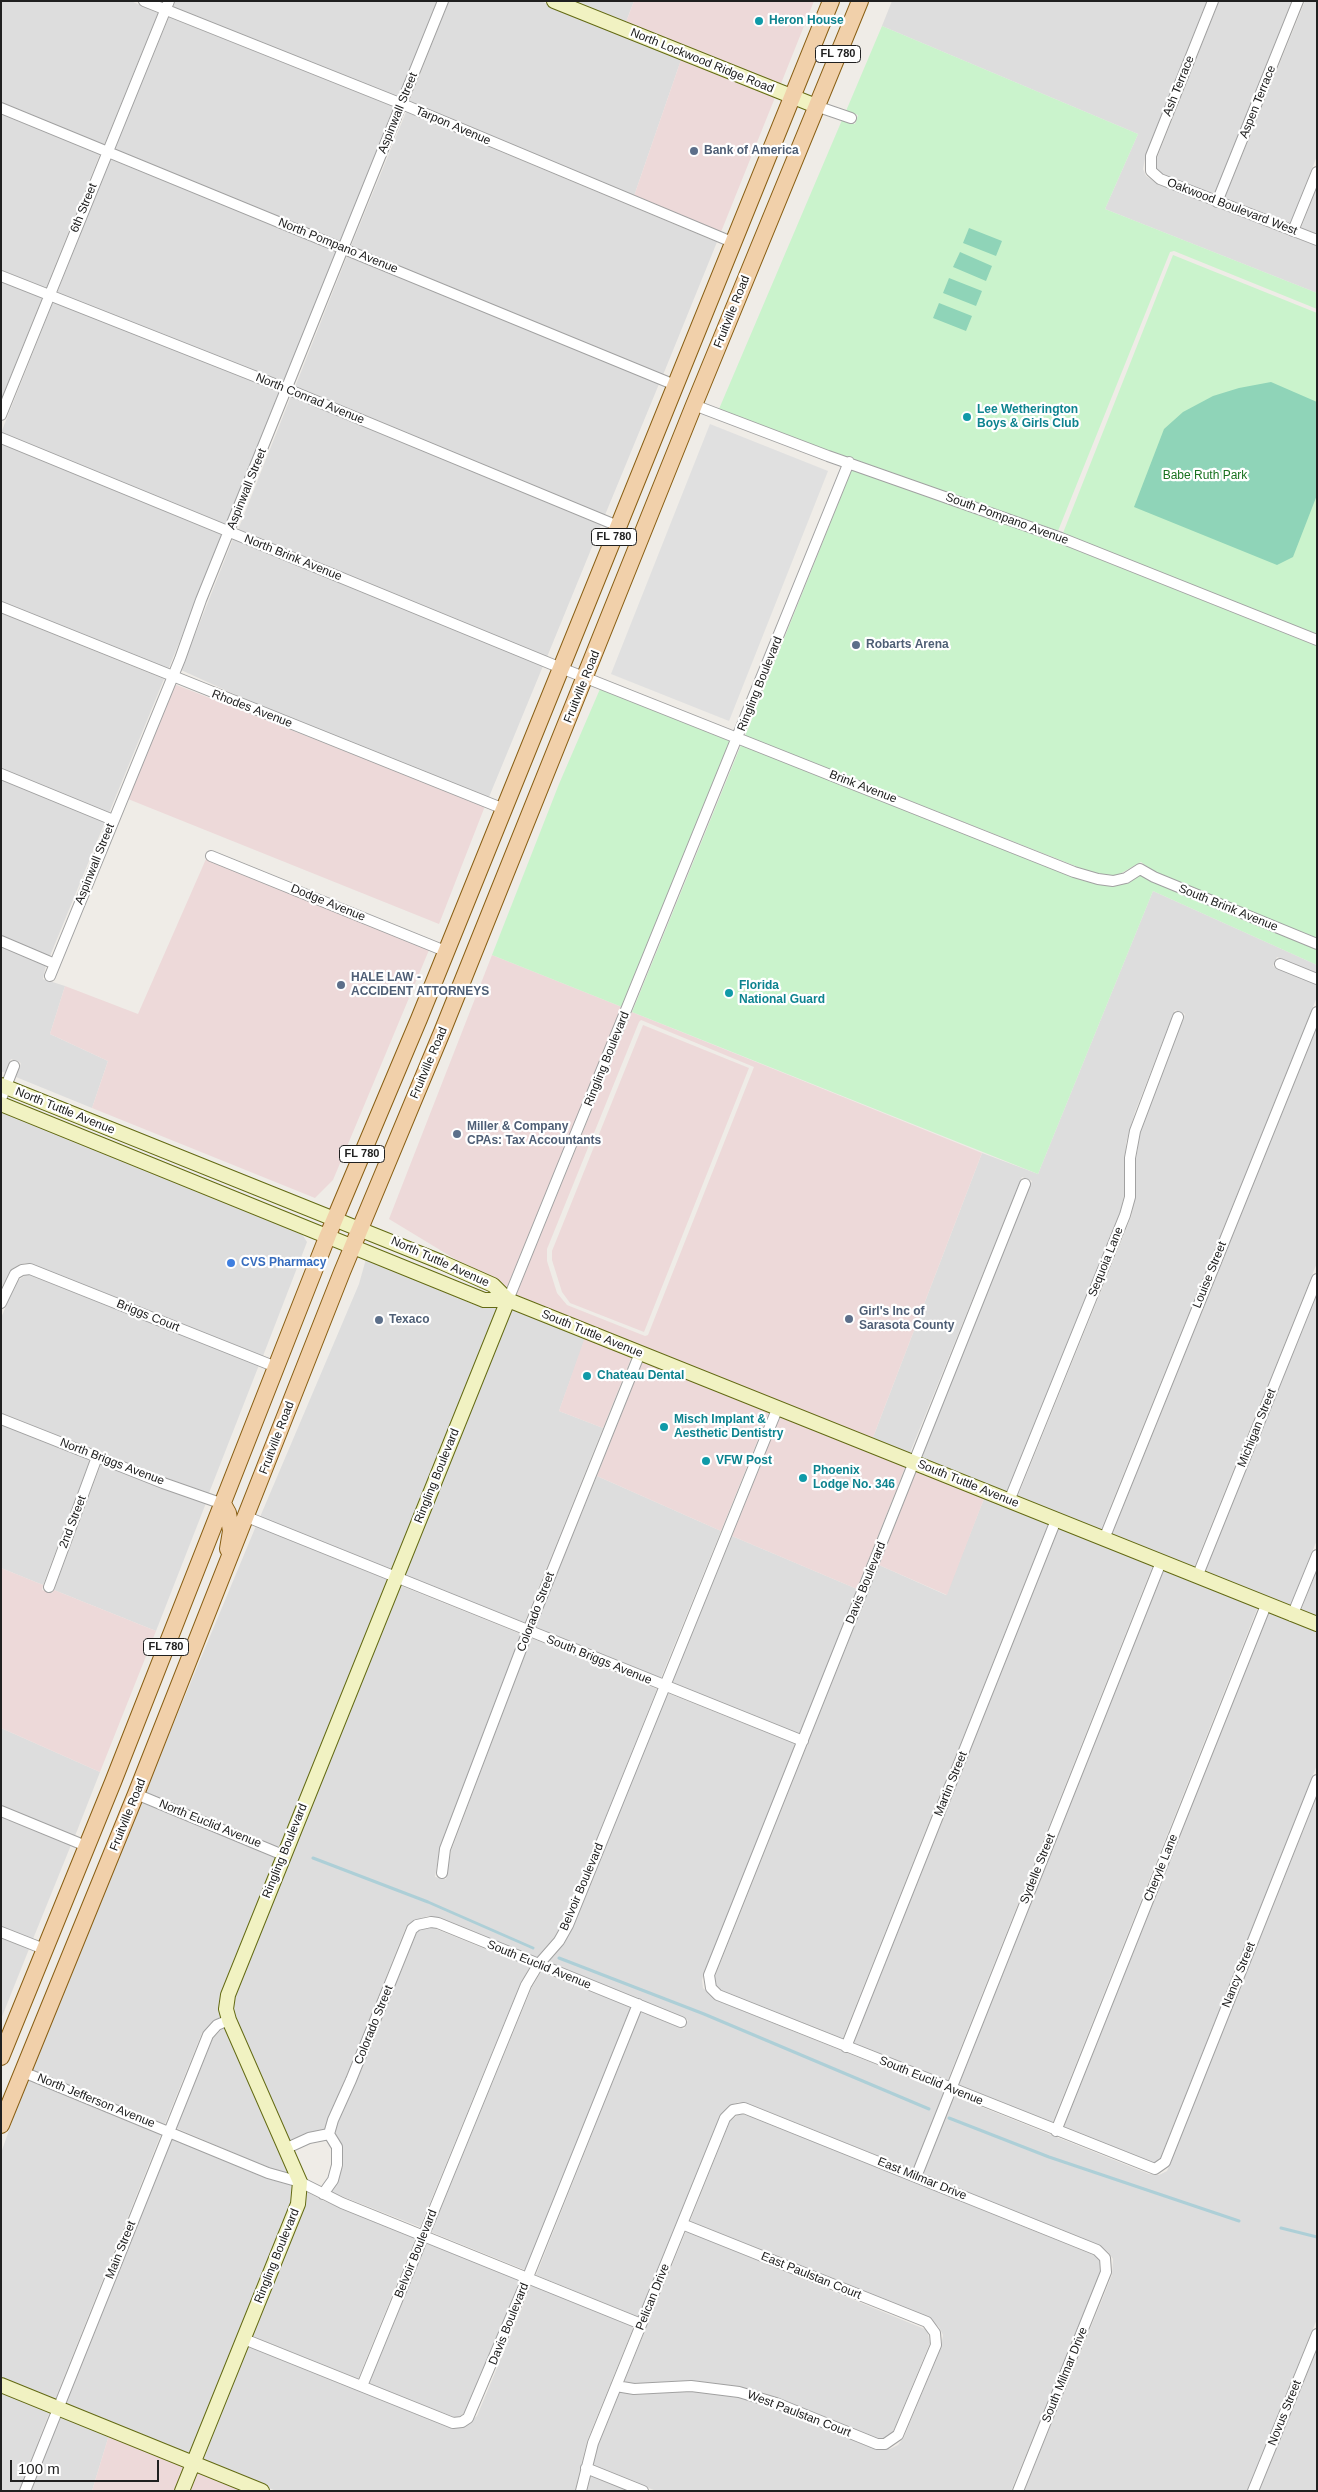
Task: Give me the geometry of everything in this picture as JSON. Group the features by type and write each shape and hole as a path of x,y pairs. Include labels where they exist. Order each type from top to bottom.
{"main road":[{"name":"Fruitville Road","path":"1,2057 223,1504 328,1235 504,808 831,1"},
{"name":"Fruitville Road","path":"1,2125 247,1517 360,1228 586,678 694,405 860,1"},
{"name":"North Lockwood Ridge Road","path":"557,2 816,106"},
{"name":"North Tuttle Avenue","path":"3,1090 360,1228 493,1284 508,1300"},
{"name":"North Tuttle Avenue","path":"1,1104 328,1235 484,1300 508,1300"},
{"name":"South Tuttle Avenue","path":"508,1300 1292,1616 1317,1624"},
{"name":"Ringling Boulevard","path":"182,2491 298,2204 300,2182 287,2148 229,2020 226,2009 228,1994 508,1300"},
{"path":"223,1504 228,1513 231,1531 226,1569"},
{"path":"1,2385 262,2491"}],"street":[{"name":"Tarpon Avenue","path":"144,1 167,6 732,242"},
{"name":"Aspinwall Street","path":"50,976 180,659 201,600 443,1"},
{"name":"Ash Terrace","path":"1151,171 1151,156 1213,1"},
{"name":"Aspen Terrace","path":"1217,202 1298,1"},
{"name":"6th Street","path":"1,416 167,6"},
{"name":"North Lockwood Ridge Road","path":"816,106 851,118"},
{"name":"North Pompano Avenue","path":"1,108 675,385"},
{"name":"Oakwood Boulevard West","path":"1151,171 1160,179 1317,240"},
{"path":"1293,231 1317,172"},
{"name":"North Conrad Avenue","path":"1,276 287,390 618,526"},
{"name":"South Pompano Avenue","path":"694,405 1061,538 1317,640"},
{"name":"North Brink Avenue","path":"1,438 586,678"},
{"name":"Ringling Boulevard","path":"508,1300 738,739 849,462"},
{"name":"Rhodes Avenue","path":"1,607 171,677 504,808"},
{"name":"Brink Avenue","path":"586,678 1086,876 1113,881 1126,878 1140,869"},
{"path":"1,774 113,820"},
{"name":"Dodge Avenue","path":"211,856 445,951"},
{"name":"South Brink Avenue","path":"1140,869 1154,877 1317,944"},
{"path":"1,942 54,964"},
{"path":"1280,964 1317,979"},
{"name":"Louise Street","path":"1104,1539 1317,1012"},
{"name":"Sequoia Lane","path":"1009,1501 1125,1215 1130,1197 1130,1158 1135,1131 1178,1017"},
{"path":"3,1090 14,1066"},
{"name":"Davis Boulevard","path":"709,1984 710,1975 1025,1184"},
{"name":"Briggs Court","path":"1,1303 11,1280 26,1268 276,1367"},
{"name":"Michigan Street","path":"1196,1577 1317,1279"},
{"name":"Colorado Street","path":"442,1873 445,1849 528,1631 640,1353"},
{"name":"Belvoir Boulevard","path":"362,2386 526,1984 538,1965 559,1941 568,1925 778,1408"},
{"name":"North Briggs Avenue","path":"1,1419 223,1504"},
{"name":"2nd Street","path":"49,1587 97,1457"},
{"path":"247,1517 395,1578"},
{"name":"Martin Street","path":"846,2047 1056,1520"},
{"path":"1292,1616 1317,1555"},
{"name":"Sydelle Street","path":"916,2177 1161,1562"},
{"name":"South Briggs Avenue","path":"395,1578 804,1741"},
{"name":"Cheryle Lane","path":"1056,2131 1266,1605"},
{"name":"Nancy Street","path":"1159,2168 1165,2162 1317,1780"},
{"name":"North Euclid Avenue","path":"136,1794 283,1855"},
{"path":"1,1811 86,1846"},
{"name":"Colorado Street","path":"329,2134 333,2120 412,1929 425,1922"},
{"name":"South Euclid Avenue","path":"425,1922 438,1924 681,2022"},
{"path":"1,1932 44,1949"},
{"name":"South Euclid Avenue","path":"709,1984 718,1995 1150,2169 1159,2168"},
{"name":"Davis Boulevard","path":"244,2339 453,2422 462,2422 468,2418 528,2277 638,2004"},
{"name":"Main Street","path":"25,2491 208,2035 217,2025 229,2020"},
{"name":"North Jefferson Avenue","path":"23,2072 268,2173 300,2182 323,2194 641,2324"},
{"name":"East Milmar Drive","path":"736,2109 750,2110 1097,2250 1105,2258"},
{"name":"Pelican Drive","path":"581,2491 593,2443 641,2324 725,2118 736,2109"},
{"path":"287,2148 309,2138 329,2134 338,2147 338,2165 332,2180 323,2194"},
{"name":"East Paulstan Court","path":"682,2224 926,2322 935,2333 936,2345 898,2435 891,2442"},
{"name":"South Milmar Drive","path":"1018,2491 1106,2272 1105,2258"},
{"name":"Novus Street","path":"1253,2491 1317,2334"},
{"name":"West Paulstan Court","path":"616,2386 634,2389 691,2386 739,2392 776,2403 877,2444 891,2442"},
{"path":"586,2468 643,2491"}],"shaded area":[{"path":"1,1 131,1 158,13 104,145 1,102"},
{"path":"175,1 437,1 399,98 173,7"},
{"path":"449,1 540,1 682,57 634,196 409,102"},
{"path":"568,1 634,1 626,22 686,45 685,47"},
{"path":"634,1 814,1 780,86 626,22"},
{"path":"892,1 1207,1 1146,154 1143,169 1146,176 1158,184 1317,246 1317,293 1105,209 1138,134 882,26"},
{"path":"1219,1 1292,1 1214,195 1162,174 1156,169 1155,163"},
{"path":"1305,1 1317,1 1317,156 1290,224 1224,200"},
{"path":"169,17 395,107 340,242 114,149"},
{"path":"682,57 776,95 721,232 634,196"},
{"path":"406,112 717,242 663,375 351,246"},
{"path":"1,114 100,154 46,288 1,270"},
{"path":"110,159 337,251 284,383 57,293"},
{"path":"1317,187 1317,235 1301,228"},
{"path":"347,256 659,384 605,515 295,387"},
{"path":"1,281 42,298 1,400"},
{"path":"53,302 280,392 227,525 1,433"},
{"path":"291,396 601,525 547,657 238,530"},
{"path":"710,424 828,471 729,721 611,674"},
{"path":"1,444 223,535 168,670 1,601"},
{"path":"233,539 543,666 489,797 278,714 181,670"},
{"path":"1,613 164,679 109,813 1,769"},
{"path":"174,684 485,806 439,924 128,799"},
{"path":"1,780 105,822 50,956 1,936"},
{"path":"206,859 429,950 333,1180 315,1198 92,1108 108,1061 50,1034 65,986 138,1014"},
{"path":"1153,891 1317,965 1317,973 1277,957 1273,966 1317,985 1317,997 1100,1532 1017,1498 1131,1217 1135,1197 1136,1159 1140,1132 1185,1014 1175,1010 1135,1112 1126,1143 1124,1196 1120,1213 1006,1494 920,1459 1032,1181 1022,1177 909,1455 872,1440 982,1153 1038,1174"},
{"path":"1,947 46,965 43,979 65,986 50,1034 108,1061 92,1108 16,1077 21,1063 11,1059 5,1073 1,1071"},
{"path":"492,955 622,1007 506,1290 389,1219"},
{"path":"632,1012 982,1153 872,1440 515,1297","holes":["641,1020 754,1067 648,1335 645,1336 567,1305 557,1293 547,1261 547,1249 639,1022"]},
{"path":"643,1025 749,1068 644,1332 570,1303 562,1292 552,1260 552,1251"},
{"path":"1317,1027 1317,1263 1193,1570 1111,1537"},
{"path":"3,1111 298,1228 307,1242 263,1356 27,1263 20,1264 12,1269 1,1288 1,1117"},
{"path":"366,1259 475,1305 477,1302 500,1305 392,1571 260,1517 359,1284"},
{"path":"27,1274 259,1365 209,1493 165,1478 1,1413 1,1318 16,1282"},
{"path":"1317,1294 1317,1540 1289,1609 1204,1574"},
{"path":"511,1308 586,1337 559,1411 603,1428 524,1624 402,1575"},
{"path":"585,1337 632,1356 603,1428 559,1411"},
{"path":"643,1360 770,1410 721,1531 597,1476"},
{"path":"781,1414 906,1465 857,1589 732,1536"},
{"path":"1,1424 90,1460 43,1585 1,1568"},
{"path":"101,1464 206,1503 156,1631 54,1590"},
{"path":"917,1469 985,1496 947,1595 879,1565"},
{"path":"597,1476 721,1531 660,1680 535,1628"},
{"path":"985,1496 1049,1522 842,2040 720,1991 714,1979 879,1565 946,1595"},
{"path":"256,1526 388,1580 280,1848 145,1792"},
{"path":"1059,1527 1153,1565 947,2082 853,2045"},
{"path":"732,1536 857,1589 800,1734 671,1684"},
{"path":"1,1568 43,1585 42,1590 52,1593 54,1590 156,1631 100,1772 1,1728"},
{"path":"1164,1569 1258,1607 1052,2124 958,2087"},
{"path":"1317,1570 1317,1619 1300,1613"},
{"path":"399,1585 521,1634 440,1847 435,1877 446,1879 451,1851 531,1638 657,1689 563,1923 554,1938 536,1959 439,1918 428,1916 413,1921 406,1927 325,2129 289,2141 235,2019 234,1996"},
{"path":"1269,1612 1317,1630 1317,1765 1160,2159 1154,2164 1063,2129"},
{"path":"667,1693 796,1744 704,1973 702,1980 703,1988 716,2000 944,2092 913,2170 752,2105 739,2102 730,2105 720,2116 638,2317 536,2275 641,2011 684,2029 688,2020 547,1963 564,1944 573,1927"},
{"path":"1,1728 100,1772 75,1836 1,1806"},
{"path":"1317,1796 1317,2319 1247,2491 1024,2491 1112,2275 1113,2259 1099,2245 923,2174 954,2096 1149,2174 1159,2175 1167,2171"},
{"path":"141,1801 276,1857 222,1993 224,2017 213,2022 202,2033 165,2124 30,2069"},
{"path":"1,1817 71,1845 33,1939 1,1926"},
{"path":"431,1927 530,1967 521,1982 420,2227 331,2192 338,2182 343,2165 343,2147 335,2133 338,2122 417,1932 420,1929"},
{"path":"1,1938 29,1949 1,2019"},
{"path":"541,1972 631,2007 525,2270 431,2232 532,1987"},
{"path":"227,2027 291,2174 269,2168 176,2128 213,2038"},
{"path":"27,2079 161,2134 54,2402 1,2379 1,2153"},
{"path":"739,2114 748,2115 1096,2256 1101,2262 1101,2271 1011,2491 656,2491 593,2465 598,2445 620,2392 634,2395 691,2391 738,2397 774,2408 877,2449 890,2449 898,2445 904,2437 941,2347 943,2335 939,2327 928,2318 690,2221 730,2121"},
{"path":"172,2138 266,2178 294,2186 293,2202 190,2456 64,2406"},
{"path":"305,2191 324,2201 416,2237 358,2379 251,2336"},
{"path":"686,2231 927,2330 930,2343 893,2432 883,2439 878,2439 778,2398 739,2387 691,2381 634,2384 624,2382"},
{"path":"427,2241 521,2280 467,2411 459,2417 454,2417 369,2384"},
{"path":"532,2284 634,2326 587,2441 575,2491 276,2491 201,2460 248,2346 451,2427 465,2426 477,2416"},
{"path":"1317,2350 1317,2491 1259,2491"},
{"path":"1,2391 50,2411 19,2491 1,2491"},
{"path":"61,2416 109,2435 92,2491 31,2491"},
{"path":"109,2435 186,2466 176,2491 92,2491"},
{"path":"197,2470 248,2491 189,2491"},
{"path":"591,2475 629,2491 587,2491"}],"green space":[{"path":"882,26 1138,134 1105,209 1317,293 1317,309 1174,251 1170,252 1058,531 829,451 719,409 842,120 855,124 858,115 846,111"},
{"path":"969,228 1002,241 996,256 963,243"},
{"path":"960,252 992,266 986,281 953,267"},
{"name":"Babe Ruth Park","path":"1173,255 1317,313 1317,640 1061,538"},
{"path":"949,278 982,291 976,306 943,293"},
{"path":"939,303 972,316 966,331 933,318"},
{"path":"1271,382 1317,402 1317,495 1293,557 1277,565 1134,507 1164,429 1183,412 1213,396 1239,388"},
{"path":"852,469 1059,543 1317,646 1317,938 1156,873 1141,862 1118,875 1106,875 1088,871 745,736"},
{"path":"600,689 730,741 622,1007 492,955 559,784"},
{"path":"741,745 1084,881 1115,886 1129,883 1140,875 1317,949 1317,965 1153,891 1038,1174 632,1012"}],"waterway":[{"path":"313,1858 428,1902 533,1948"},
{"path":"559,1958 704,2014 929,2109"},
{"path":"949,2118 1049,2157 1239,2221"},
{"path":"1281,2228 1317,2237"}],"place":[{"name":"Heron House","path":"759,21"},
{"name":"Bank of America","path":"694,151"},
{"name":"Lee Wetherington Boys & Girls Club","path":"967,417"},
{"name":"Robarts Arena","path":"856,645"},
{"name":"HALE LAW - ACCIDENT ATTORNEYS","path":"341,985"},
{"name":"Florida National Guard","path":"729,993"},
{"name":"Miller & Company CPAs: Tax Accountants","path":"457,1134"},
{"name":"CVS Pharmacy","path":"231,1263"},
{"name":"Girl's Inc of Sarasota County","path":"849,1319"},
{"name":"Texaco","path":"379,1320"},
{"name":"Chateau Dental","path":"587,1376"},
{"name":"Misch Implant & Aesthetic Dentistry","path":"664,1427"},
{"name":"VFW Post","path":"706,1461"},
{"name":"Phoenix Lodge No. 346","path":"803,1478"}]}
